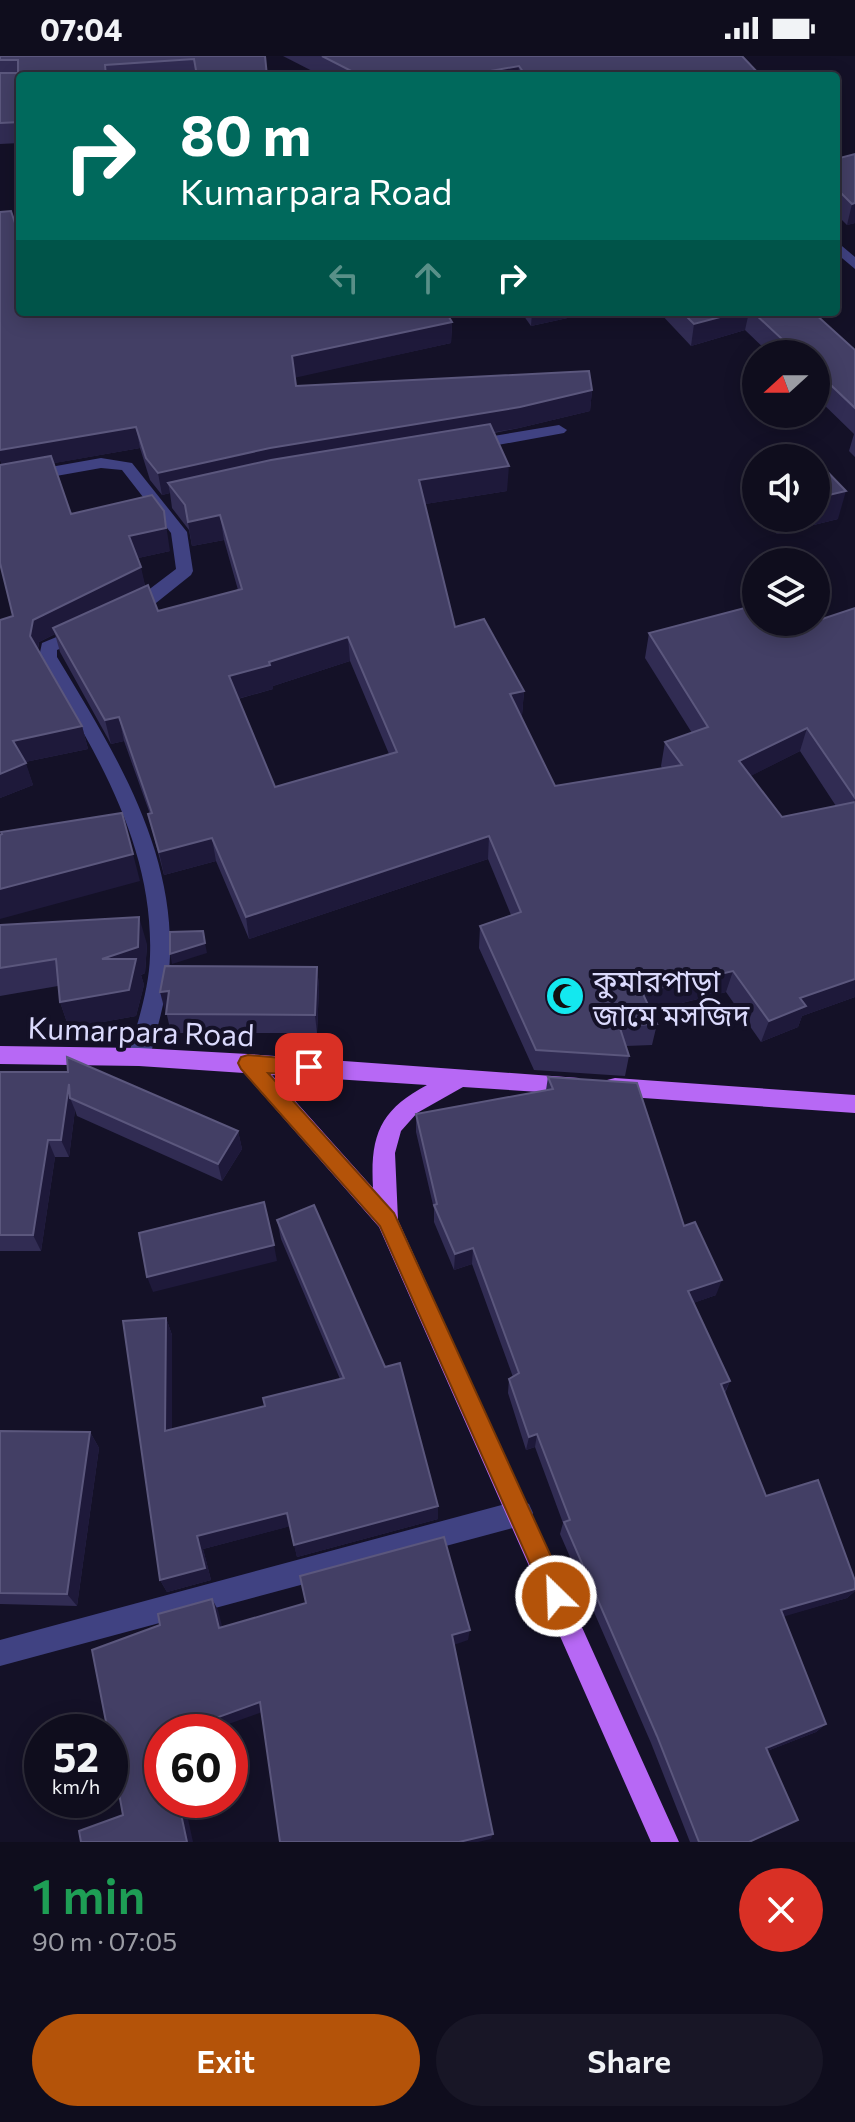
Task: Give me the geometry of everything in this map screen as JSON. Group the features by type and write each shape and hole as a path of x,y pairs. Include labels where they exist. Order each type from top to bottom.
{"main road":[{"name":"Kumarpara Road","path":"0,1055 139,1057 248,1063 855,1104"},
{"path":"248,1063 387,1220 665,1842"},
{"path":"387,1220 382,1164 388,1137 399,1114 462,1077"}],"street":[{"path":"840,249 855,265"},
{"path":"456,447 559,430"},
{"path":"0,481 101,463 127,466 163,502 179,532 185,571 145,603 48,647 48,657 110,762 139,834 155,890 160,954 153,1001 139,1057"},
{"path":"0,1653 520,1513"}],"building":[{"path":"0,56 265,56 267,72 196,72 194,59 105,65 106,72 18,72 18,60 0,60"},
{"path":"322,56 742,56 757,72 523,72 519,66 485,72 353,72"},
{"path":"0,73 16,73 16,122 0,123"},
{"path":"855,154 855,203 852,204 840,192 840,158"},
{"path":"11,211 16,226 16,316 448,316 452,322 292,356 296,386 589,371 592,390 520,407 270,448 158,473 146,458 136,427 0,450 0,212"},
{"path":"686,316 724,316 694,324"},
{"path":"757,316 817,316 855,350 855,408 830,384 830,340 783,340"},
{"path":"490,424 509,466 419,480 455,627 484,619 524,691 510,694 555,786 682,765 665,742 708,727 649,633 742,609 742,636 830,636 830,616 855,608 855,798 807,728 739,761 782,817 855,802 855,979 800,998 806,1006 769,1021 733,971 642,992 657,1024 619,1025 629,1056 536,1050 480,926 521,912 489,836 246,917 212,838 159,852 148,814 152,813 119,717 105,720 53,628 148,585 158,611 242,589 220,515 188,522 185,505 168,483 271,460","holes":["348,637 397,752 275,787 229,676"]},
{"path":"51,456 71,514 152,495 164,511 166,528 129,536 141,567 33,620 30,636 82,726 13,741 26,763 0,774 0,620 13,616 0,563 0,465"},
{"path":"830,474 846,491 830,495"},
{"path":"122,813 133,854 0,889 1,832"},
{"path":"139,917 138,947 102,959 136,959 129,990 60,1002 56,959 0,968 0,925"},
{"path":"203,931 205,943 170,954 170,932"},
{"path":"165,966 317,967 315,1015 166,1014 169,991 160,992"},
{"path":"67,1057 238,1131 218,1164 70,1098 69,1084 61,1140 48,1140 33,1235 0,1235 0,1072 68,1072"},
{"path":"548,1077 637,1083 684,1226 695,1222 722,1280 688,1291 730,1381 721,1384 766,1496 818,1480 855,1581 855,1589 781,1610 826,1724 766,1748 798,1820 749,1842 699,1842 657,1736 564,1522 570,1520 537,1434 529,1437 509,1379 519,1373 473,1248 455,1254 434,1205 437,1204 416,1114 553,1089"},
{"path":"264,1202 274,1245 147,1277 139,1233"},
{"path":"314,1205 385,1367 400,1363 438,1506 294,1545 287,1513 197,1536 205,1568 160,1580 123,1321 166,1318 165,1431 265,1406 263,1398 344,1378 277,1220"},
{"path":"0,1431 90,1432 67,1594 0,1593"},
{"path":"444,1537 470,1630 452,1635 493,1834 459,1842 280,1842 260,1702 227,1714 144,1714 144,1818 182,1818 187,1842 81,1842 79,1831 115,1818 128,1818 128,1714 104,1714 92,1650 160,1625 158,1614 212,1599 219,1628 306,1603 300,1576"}],"place":[{"name":"কুমারপাড়া জামে মসজিদ","path":"565,996"}],"route":[{"path":"309,1067 248,1063 387,1220 556,1596"}]}
